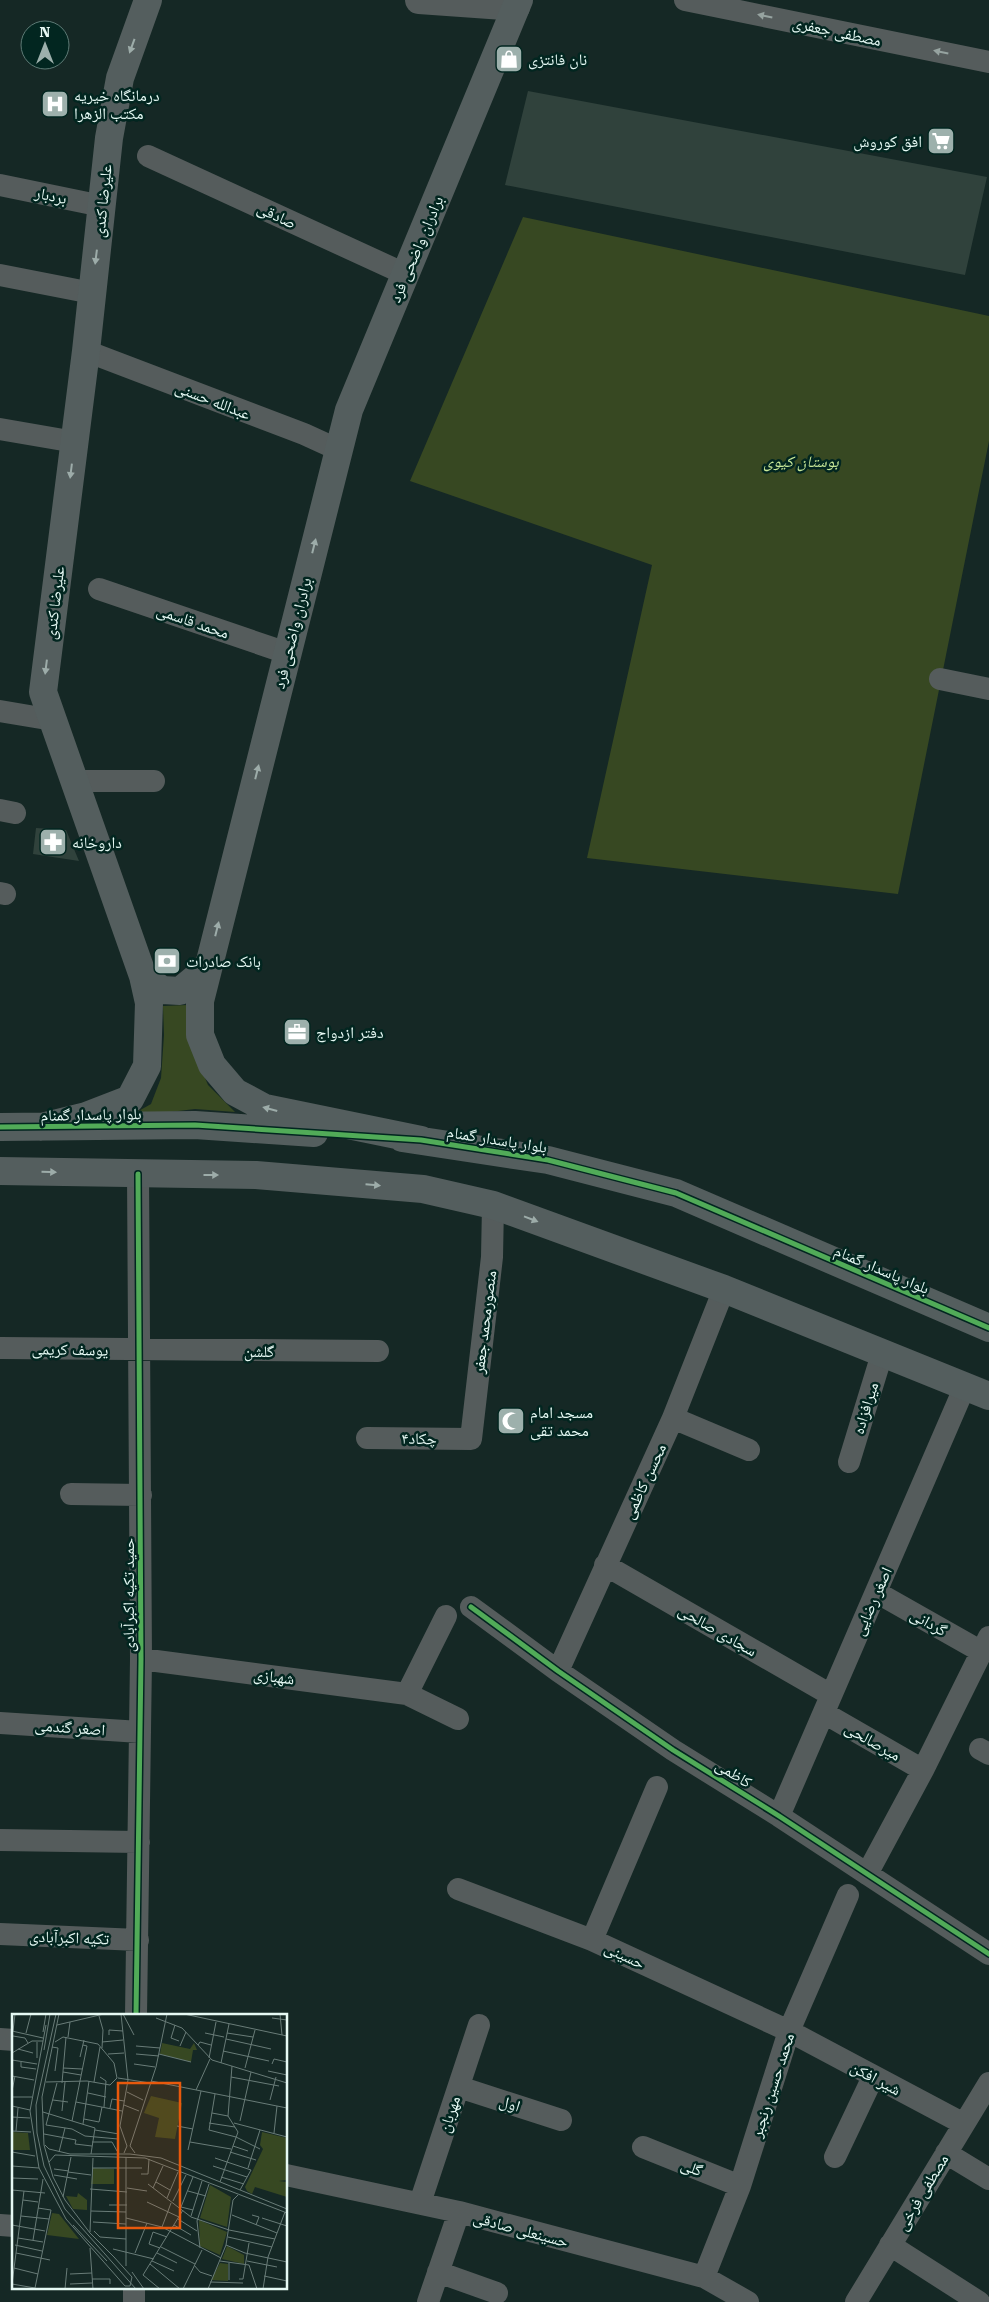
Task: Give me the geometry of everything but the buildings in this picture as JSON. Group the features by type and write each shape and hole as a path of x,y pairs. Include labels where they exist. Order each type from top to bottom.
{"main road":[{"name":"علیرضا کندی","path":"41,1127 86,1116 130,1099 147,1066 149,1003 143,976 43,692 86,351 109,138 120,78 148,0"},
{"name":"برادران واضحی فرد","path":"421,1140 265,1108 236,1092 212,1065 200,1035 200,1001 349,410 518,4"},
{"path":"143,976 162,990 180,991 208,968"},
{"name":"بلوار پاسدار گمنام","path":"0,1127 194,1125 421,1140 548,1160 676,1194 989,1328"},
{"path":"0,1171 266,1176 422,1189 493,1204 724,1289 977,1391"}],"street":[{"path":"419,0 518,4"},
{"name":"مصطفی جعفری","path":"685,0 989,62"},
{"name":"صادقی","path":"148,156 405,274"},
{"name":"بردبار","path":"0,185 102,206"},
{"path":"0,275 92,293"},
{"name":"عبدالله حسنی","path":"86,351 304,434 339,450"},
{"path":"0,429 75,442"},
{"name":"محمد قاسمی","path":"99,589 287,653"},
{"path":"940,679 989,689"},
{"path":"0,711 53,720"},
{"path":"74,781 154,781"},
{"name":"حمید تکیه اکبرآبادی","path":"136,2014 141,1659 138,1174"},
{"name":"منصورمحمد جعفر","path":"470,1439 492,1257 493,1204"},
{"name":"محسن کاظمی","path":"558,1671 672,1418 724,1289"},
{"name":"یوسف کریمی","path":"0,1348 140,1350"},
{"name":"گلشن","path":"140,1350 378,1352"},
{"name":"میرافزاده","path":"849,1462 882,1354"},
{"name":"اصغر رضایی","path":"779,1816 876,1592 977,1391"},
{"path":"672,1418 749,1450"},
{"name":"چکاد۴","path":"367,1438 470,1439"},
{"path":"71,1494 141,1495"},
{"name":"سجادی صالحی","path":"605,1565 827,1704"},
{"name":"گردانی","path":"876,1592 985,1644"},
{"name":"کاظمی","path":"470,1607 558,1671 673,1750 779,1816 989,1954"},
{"path":"407,1694 446,1616"},
{"path":"867,1874 923,1770 985,1644"},
{"name":"شهبازی","path":"141,1659 407,1694 458,1719"},
{"name":"میرصالحی","path":"827,1704 923,1770"},
{"name":"اصغر گندمی","path":"0,1722 140,1732"},
{"path":"592,1940 657,1786"},
{"path":"0,1840 139,1842"},
{"name":"حسینی","path":"458,1889 592,1940 789,2031"},
{"name":"محمد حسین رنجبر","path":"704,2278 740,2186 789,2031 848,1895"},
{"name":"تکیه اکبرآبادی","path":"0,1934 138,1940"},
{"name":"مهربان","path":"420,2203 479,2026"},
{"name":"شیر افکن","path":"789,2031 964,2124"},
{"path":"835,2158 873,2077"},
{"name":"مصطفی فرخی","path":"856,2302 989,2083"},
{"name":"اول","path":"459,2087 561,2120"},
{"name":"گلی","path":"644,2147 740,2186"},
{"path":"946,2153 989,2178"},
{"name":"حسینعلی صادقی","path":"288,2174 459,2212 704,2278 748,2302"},
{"path":"428,2302 459,2212"},
{"path":"890,2245 979,2302"},
{"path":"438,2272 497,2293"}],"green space":[{"name":"بوستان کیوی","path":"523,217 989,316 989,441 898,894 587,858 652,565 410,481"},
{"path":"188,1005 197,1059 208,1085 235,1112 195,1109 128,1117 151,1104 161,1078 164,1035 163,1006"}],"cycle path":[{"path":"0,1127 195,1125 421,1140 548,1160 676,1193 989,1328"},
{"path":"136,2014 141,1659 138,1174"},
{"path":"471,1607 558,1671 673,1750 779,1816 989,1954"}],"place":[{"name":"نان فانتزی","path":"509,59"},
{"name":"درمانگاه خیریه مکتب الزهرا","path":"55,104"},
{"name":"افق کوروش","path":"941,141"},
{"name":"داروخانه","path":"53,842"},
{"name":"بانک صادرات","path":"167,961"},
{"name":"دفتر ازدواج","path":"297,1032"},
{"name":"مسجد امام محمد تقی","path":"511,1421"}]}
